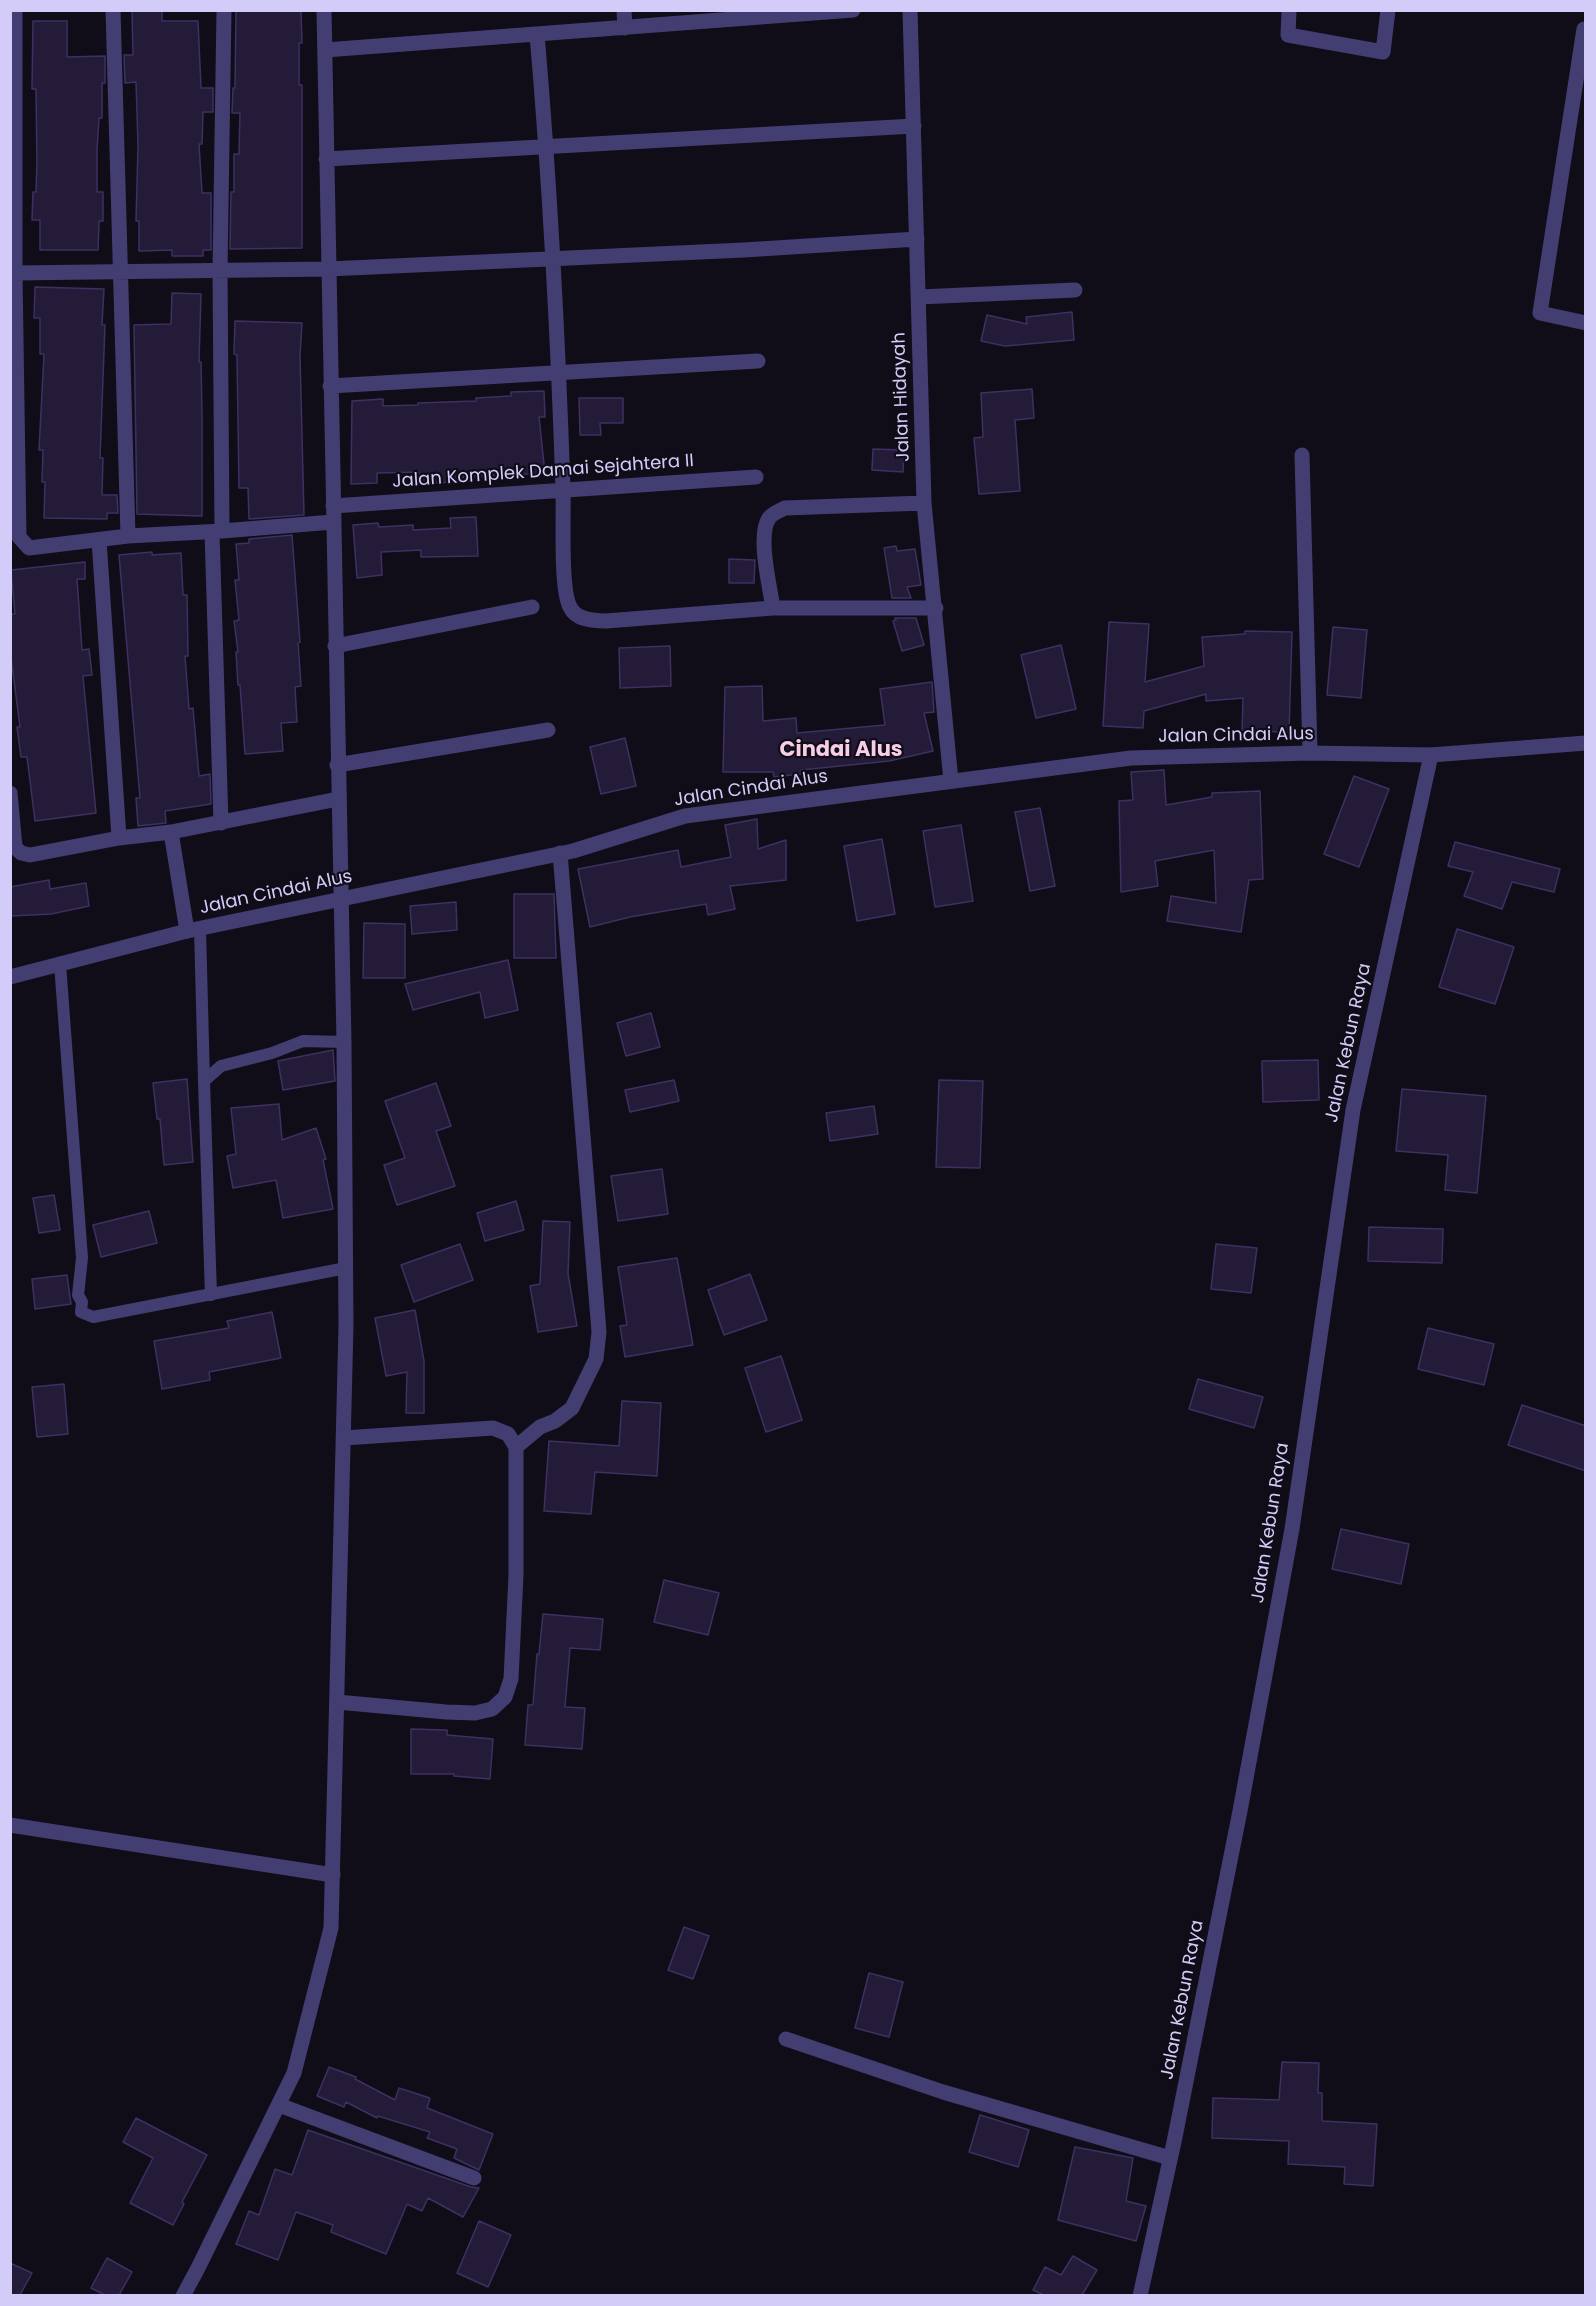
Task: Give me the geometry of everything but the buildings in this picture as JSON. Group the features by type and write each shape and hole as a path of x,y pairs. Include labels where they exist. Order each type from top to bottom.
{"street":[{"path":"15,10 15,273 19,537 16,545 29,548 128,536 333,522"},
{"path":"113,10 128,536"},
{"path":"221,823 217,531 224,10"},
{"path":"183,2295 294,2073 331,1928 344,1438 346,1268 344,1042 324,10"},
{"path":"624,10 626,28"},
{"path":"325,50 853,10"},
{"name":"Jalan Hidayah","path":"910,10 924,503 951,780"},
{"path":"1289,10 1288,35 1383,52 1388,10"},
{"path":"1586,29 1584,28 1540,313 1586,323"},
{"path":"537,34 547,146 567,600 570,609 576,615 590,621 606,621 773,608 936,608"},
{"path":"326,159 914,126"},
{"path":"15,273 328,269 744,250 917,239"},
{"path":"919,297 1075,290"},
{"path":"330,386 758,361"},
{"path":"1302,455 1310,753"},
{"name":"Jalan Komplek Damai Sejahtera II","path":"333,506 756,477"},
{"path":"773,608 764,540 769,518 776,512 785,508 924,503"},
{"path":"99,540 119,838"},
{"path":"335,646 532,607"},
{"path":"337,765 548,730"},
{"name":"Jalan Cindai Alus","path":"10,977 194,930 573,851 686,816 1131,758 1310,753 1431,755 1586,743"},
{"name":"Jalan Kebun Raya","path":"1140,2295 1240,1811 1292,1529 1353,1110 1431,755"},
{"path":"10,793 15,848 21,854 30,855 119,838 171,832 338,800"},
{"path":"171,832 194,930"},
{"path":"516,1447 540,1427 555,1421 572,1408 596,1359 599,1332 560,853"},
{"path":"337,1701 475,1713 492,1709 505,1697 511,1679 516,1575 516,1447 507,1434 493,1428 344,1438"},
{"path":"10,1825 333,1875"},
{"path":"786,2039 963,2098 1170,2158"},
{"path":"279,2104 474,2178"}],"lane":[{"path":"194,930 204,1081 211,1295"},
{"path":"60,964 82,1258 78,1295 82,1302 81,1312 93,1317 346,1268"},
{"path":"204,1081 221,1066 272,1053 303,1041 344,1042"}],"district":[{"name":"Cindai Alus","path":"841,751"}]}
